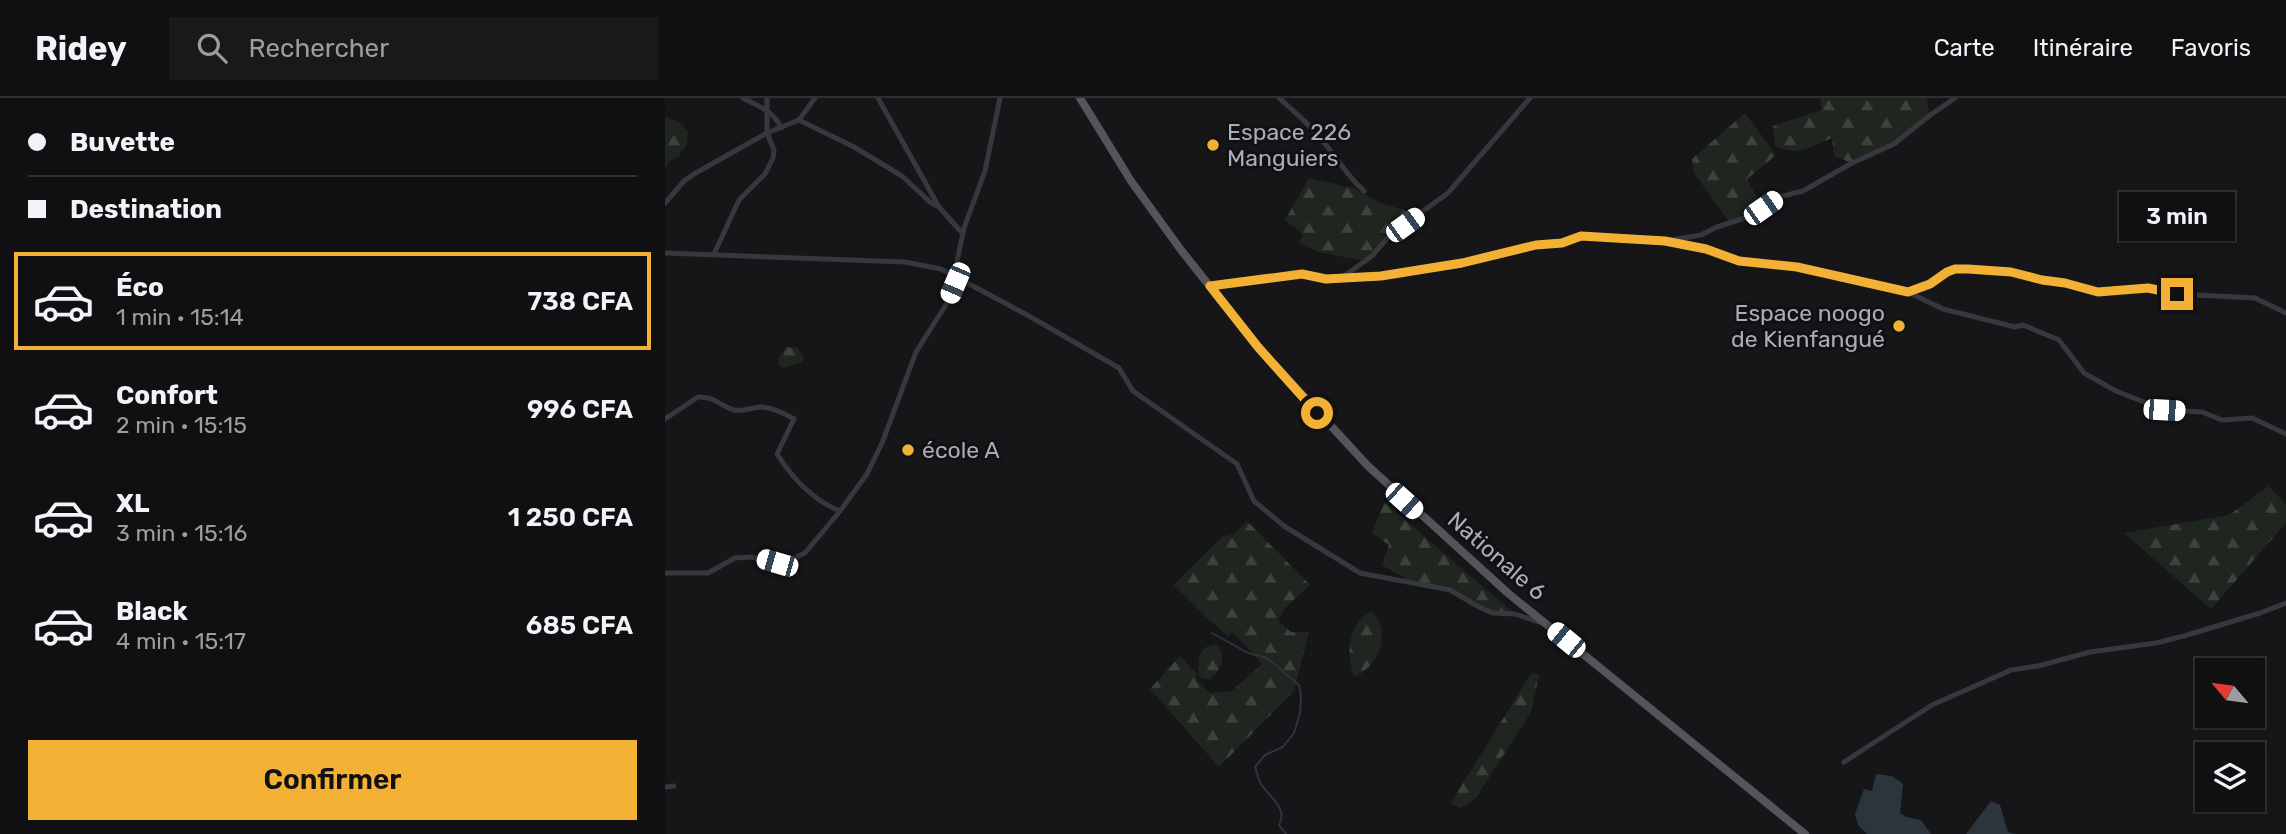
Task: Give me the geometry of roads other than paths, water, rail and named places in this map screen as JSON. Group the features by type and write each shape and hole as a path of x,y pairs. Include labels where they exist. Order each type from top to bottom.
{"main road":[{"name":"Nationale 6","path":"1080,98 1131,181 1210,286 1258,347 1368,466 1471,561 1805,834"}],"street":[{"path":"743,98 768,111 777,119 781,128"},
{"path":"714,254 739,200 756,184 774,155 767,133 767,98"},
{"path":"665,202 694,174 767,133 799,120 815,98"},
{"path":"878,98 939,207 963,234"},
{"path":"665,573 708,573 735,558 751,557 777,563 805,553 867,474 882,443 916,352 947,303 955,283 954,276 963,234 985,171 1000,98"},
{"path":"1279,98 1304,120 1327,146 1345,174 1364,191"},
{"path":"1343,277 1372,256 1390,235 1448,193 1530,98"},
{"path":"1665,241 1701,235 1751,216 1779,197 1803,191 1852,163 1883,150 1955,98"},
{"path":"799,120 854,147 902,176 939,207"},
{"path":"1210,286 1302,274 1326,279 1364,278 1426,270 1536,245 1562,243 1581,236 1665,241 1706,249 1739,261 1782,264 1908,292 1943,309 2015,327 2023,325 2059,340 2084,373 2116,391 2164,410 2202,412 2222,420 2252,418 2286,433"},
{"path":"665,253 905,262 941,269 1119,368 1133,391 1237,464 1254,501 1284,526 1360,573 1450,590 1493,613 1515,614 1548,625"},
{"path":"1908,292 1930,284 1947,272 1968,269 2011,272 2098,292 2148,288 2177,294 2255,298 2286,313"},
{"path":"665,419 698,397 716,400 735,410 761,407 784,413 794,419 777,454 787,470 815,499 840,511"},
{"path":"1844,762 1932,705 2011,670 2090,652 2174,638 2286,603"},
{"path":"665,787 674,786"}],"waterway":[{"path":"1212,633 1248,653 1267,658 1299,685 1300,713 1294,733 1283,747 1265,755 1255,767 1261,784 1280,808 1279,825 1286,834"}],"place":[{"name":"Espace 226 Manguiers","path":"1213,145"},
{"name":"Espace noogo de Kienfangué","path":"1899,326"},
{"name":"école A","path":"908,450"}]}
